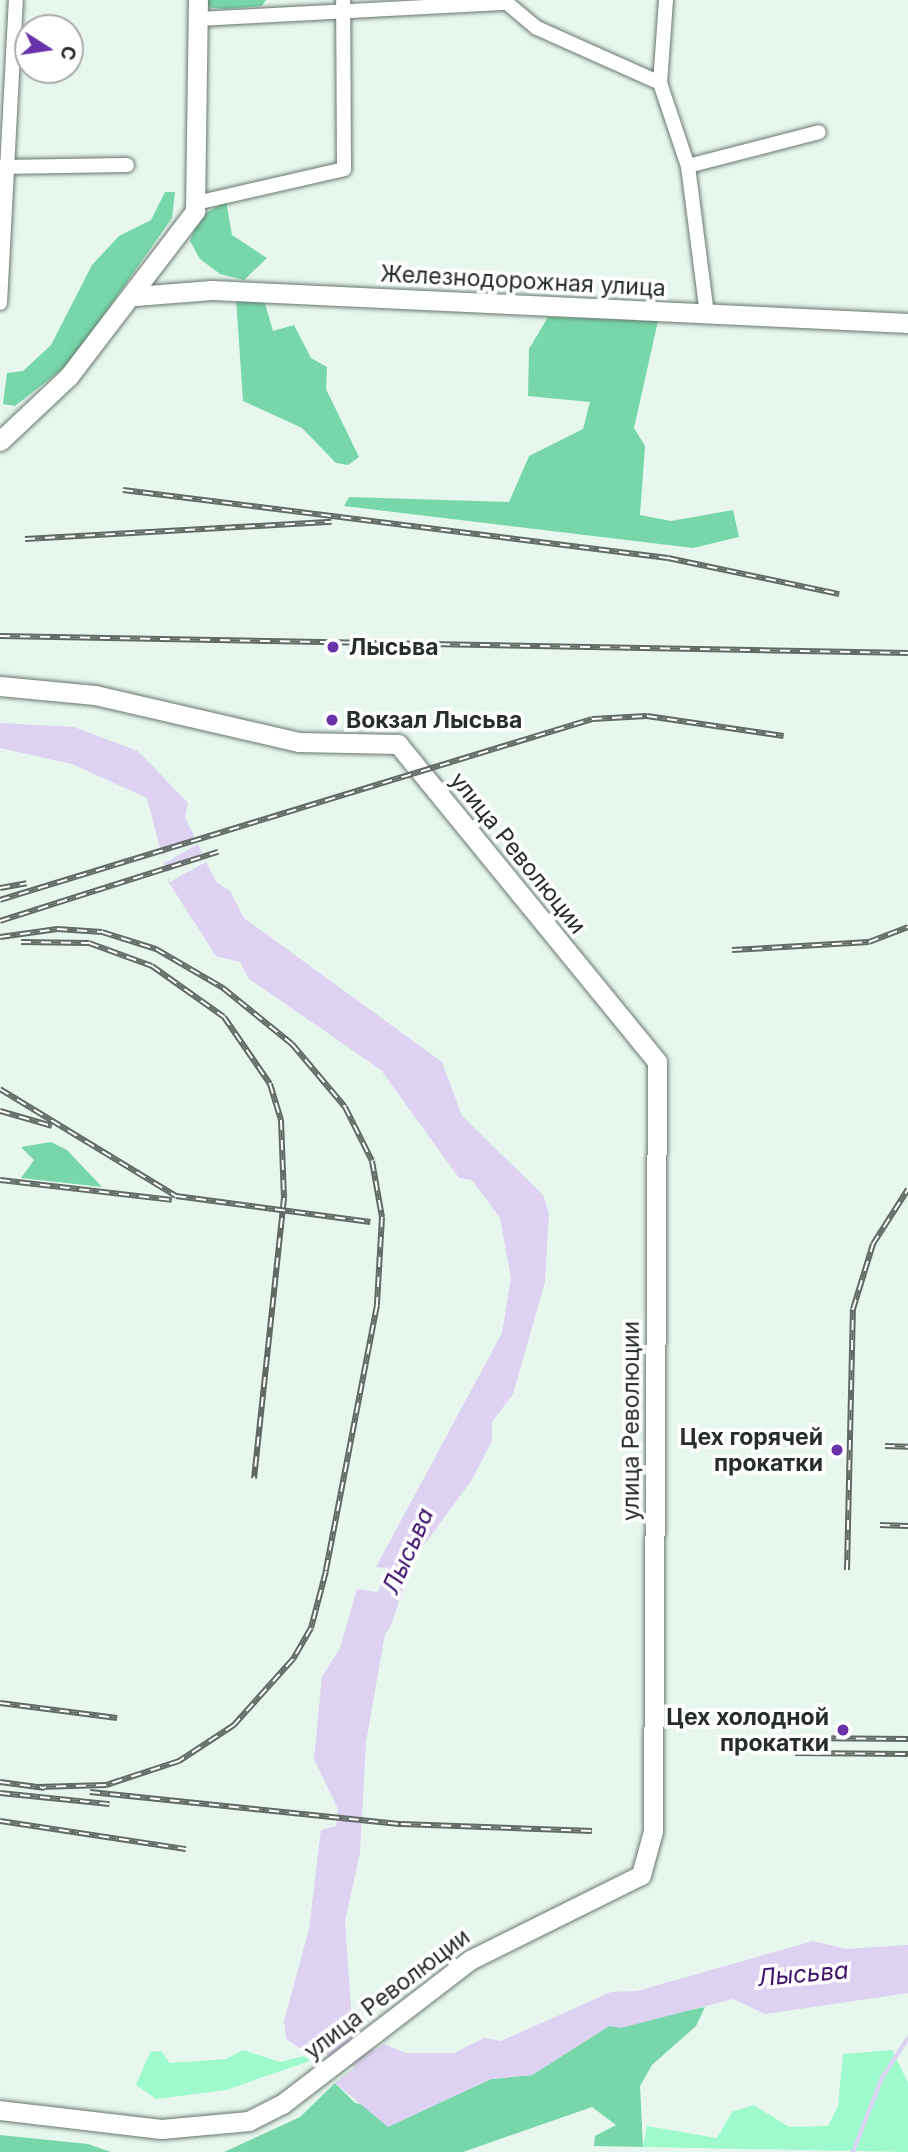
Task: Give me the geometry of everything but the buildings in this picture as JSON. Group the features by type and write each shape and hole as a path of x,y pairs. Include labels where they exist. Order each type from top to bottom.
{"street":[{"path":"0,303 4,167 16,0"},
{"path":"666,0 660,83 688,166 707,314"},
{"path":"0,441 69,376 135,296 196,203 198,9 507,2 537,28 660,83"},
{"path":"196,203 344,169 343,6"},
{"path":"688,166 819,132"},
{"path":"4,167 127,166"},
{"name":"Железнодорожная улица","path":"135,296 212,290 908,323"},
{"name":"улица Революции","path":"0,686 95,695 298,742 398,744 657,1062 650,1854 634,1883 490,1948 395,2015 282,2104 235,2125 198,2130 0,2110"}],"green space":[{"path":"205,0 266,0 262,6 224,9 206,7"},
{"path":"165,192 175,192 172,218 70,363 15,406 3,404 7,373 23,371 51,345 92,265 119,236 151,220"},
{"path":"226,201 232,235 267,258 244,280 220,274 200,259 190,241 198,218"},
{"path":"236,298 264,300 273,331 294,325 311,358 327,367 326,389 359,457 348,465 336,463 302,428 243,401"},
{"path":"548,317 658,321 634,428 645,446 640,515 671,521 733,510 739,537 693,548 344,506 349,497 509,502 529,456 583,429 590,402 528,396 529,349"},
{"path":"51,1142 67,1150 102,1187 21,1178 34,1160 21,1147"},
{"path":"705,2007 696,2026 652,2065 640,2086 643,2147 594,2146 595,2136 616,2125 592,2107 463,2152 224,2152 300,2117 335,2083 355,2103 415,2114 491,2079 532,2075 609,2026"},
{"path":"243,2050 280,2062 304,2056 310,2061 226,2090 156,2099 136,2085 150,2052 161,2051 170,2063 226,2059"},
{"path":"892,2050 908,2083 908,2152 643,2147 647,2126 717,2138 732,2112 754,2105 789,2127 828,2126 838,2106 843,2054"},
{"path":"0,2135 88,2144 111,2152 0,2152"}],"water":[{"path":"0,723 74,727 138,751 188,803 185,817 216,882 230,891 244,918 442,1062 462,1116 543,1195 549,1214 545,1282 513,1394 492,1422 492,1441 471,1481 405,1571 376,1567 502,1333 511,1278 500,1218 472,1180 459,1178 381,1070 248,978 240,962 216,956 169,883 147,798 72,764 0,748"},
{"path":"357,1589 400,1596 386,1628 366,1742 360,1853 345,1921 353,2037 314,2058 286,2039 284,2021 309,1929 321,1830 336,1826 338,1809 314,1759 322,1677 340,1648"},
{"path":"813,1941 847,1949 908,1945 908,1993 765,2014 733,1999 621,2028 609,2026 532,2075 491,2079 388,2127 335,2083 384,2044 406,2053 454,2053 484,2038 501,2041 611,1992 637,1991"}],"pier":[{"path":"199,834 203,841 165,863 161,856"},
{"path":"207,850 212,859 170,882 165,873"}],"waterway":[{"name":"Лысьва","path":"379,1622 407,1542"},
{"name":"Лысьва","path":"316,2026 336,2046 394,2070"},
{"path":"853,2152 882,2078 908,2038"}],"railway":[{"path":"123,490 668,558 839,594"},
{"path":"25,539 332,522"},
{"path":"0,636 908,653"},
{"path":"0,900 592,719 647,716 784,736"},
{"path":"0,921 218,852"},
{"path":"0,888 27,883"},
{"path":"732,950 869,942 908,927"},
{"path":"0,937 57,929 102,932 156,949 223,988 292,1044 345,1107 372,1161 382,1217 377,1305 326,1571 311,1628 293,1659 234,1725 179,1761 106,1785 37,1787"},
{"path":"21,942 89,943 152,966 224,1017 270,1084 281,1120 284,1198 254,1478"},
{"path":"0,1089 176,1196 370,1222"},
{"path":"0,1111 52,1126"},
{"path":"0,1180 172,1200"},
{"path":"847,1570 853,1309 873,1244 908,1189"},
{"path":"885,1446 908,1447"},
{"path":"880,1525 908,1526"},
{"path":"0,1703 117,1718"},
{"path":"796,1738 908,1739"},
{"path":"795,1753 908,1754"},
{"path":"0,1782 45,1788"},
{"path":"90,1792 401,1824 592,1831"},
{"path":"0,1793 109,1804"},
{"path":"0,1821 186,1849"}],"place":[{"name":"Лысьва","path":"333,647"},
{"name":"Вокзал Лысьва","path":"332,720"},
{"name":"Цех горячей прокатки","path":"837,1450"},
{"name":"Цех холодной прокатки","path":"843,1730"}]}
